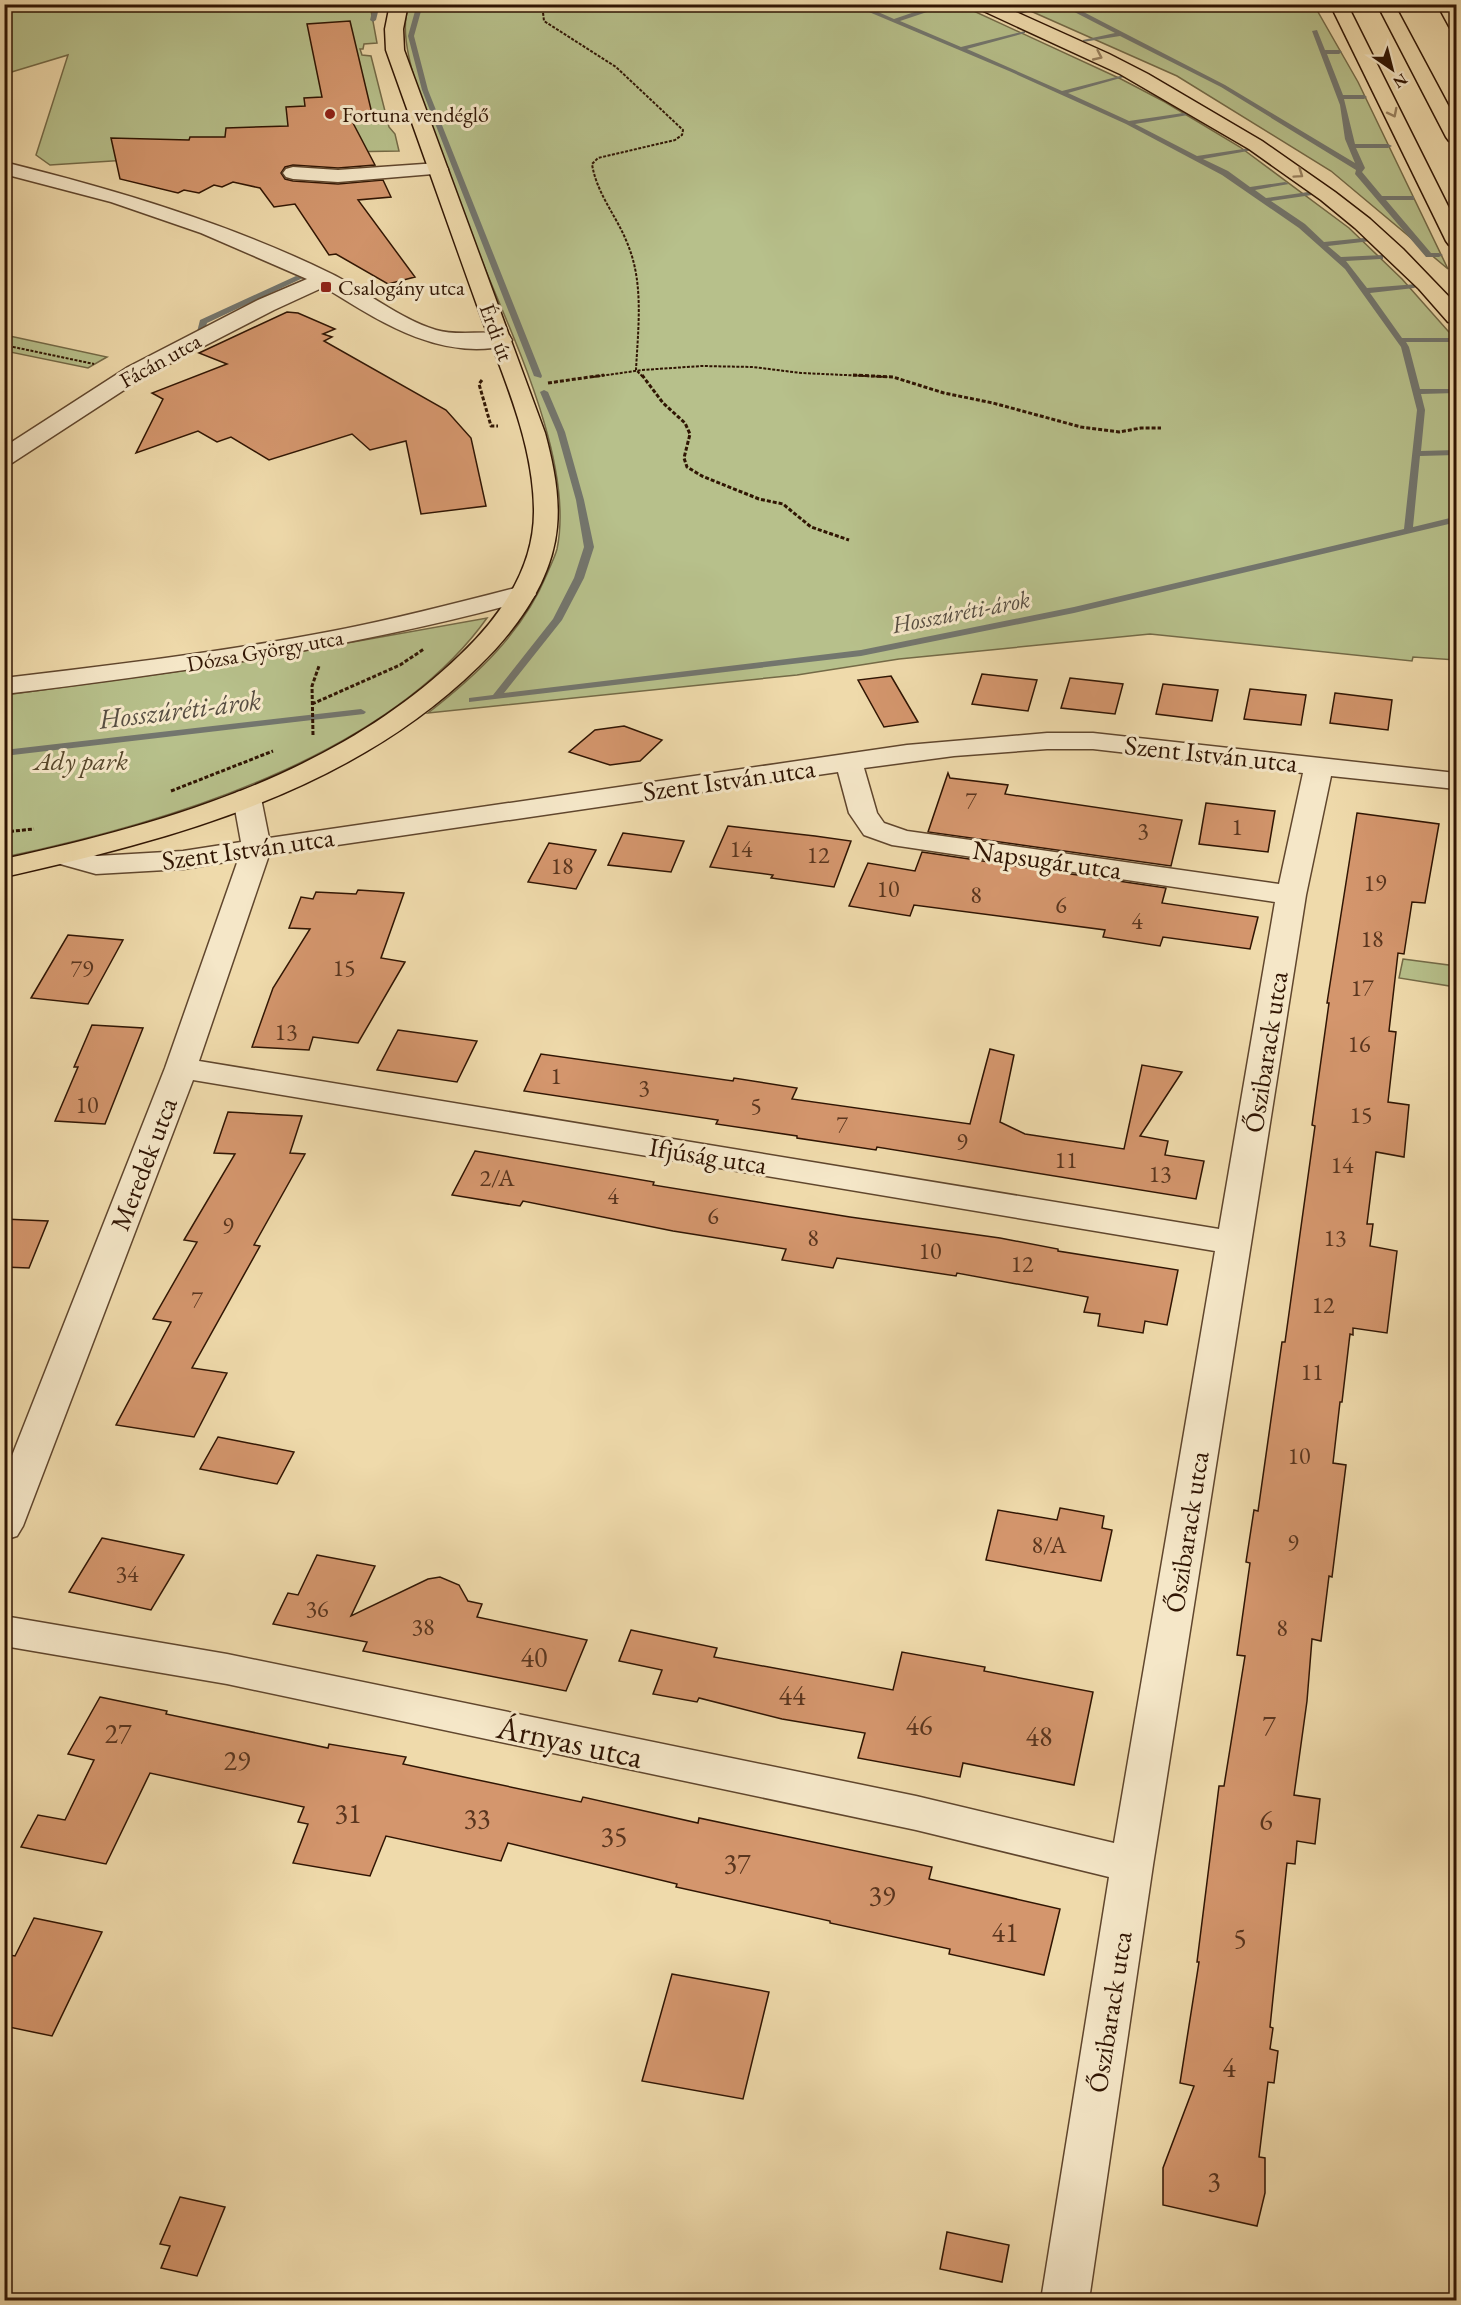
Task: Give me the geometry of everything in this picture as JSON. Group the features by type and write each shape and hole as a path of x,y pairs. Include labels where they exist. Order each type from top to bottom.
{"main road":[{"name":"Érdi út","path":"63,856 149,832 248,798 396,724 474,659 503,625 523,594 538,560 546,526 546,507 537,450 501,340 395,50 394,29 399,4"},
{"path":"965,4 1045,32"},
{"path":"983,4 1121,67 1216,119 1282,162 1320,188 1362,224 1428,285 1456,317"},
{"path":"1338,4 1456,241"},
{"path":"1385,4 1456,137"},
{"path":"1445,4 1456,24"},
{"name":"Szent István utca","path":"4,868 63,856"}],"street":[{"path":"4,168 118,198 208,229 325,279 414,329 433,336 471,341 501,340"},
{"path":"293,173 338,176 438,170"},
{"name":"Fácán utca","path":"4,458 136,372 225,325 325,279"},
{"name":"Dózsa György utca","path":"4,686 220,659 321,642 485,605 523,594"},
{"name":"Szent István utca","path":"63,856 96,865 183,860 849,763 993,744 1043,740 1093,741 1456,781"},
{"name":"Napsugár utca","path":"849,763 863,813 874,829 902,839 1291,895"},
{"name":"Őszibarack utca","path":"1065,2301 1132,1865 1291,895 1319,765"},
{"name":"Meredek utca","path":"4,1526 181,1068 257,848 248,798"},
{"name":"Ifjúság utca","path":"181,1068 1234,1244"},
{"name":"Árnyas utca","path":"4,1631 239,1672 916,1813 1132,1865"}],"path":[{"path":"542,4 544,21 616,67 682,130 682,135 675,140 598,159 592,164 592,175 605,206 619,226 628,245 636,272 638,281 636,370 647,380 663,403 685,423 690,434 684,458 687,467 702,477 759,499 783,504 811,527 849,540"},
{"path":"471,341 478,374 482,376 479,384 491,426 507,425"},
{"path":"4,345 136,372"},
{"path":"517,388 636,370 702,366 743,367 893,378 1082,427 1119,432 1141,428 1161,428"},
{"path":"313,736 312,704 400,665 432,643"},
{"path":"164,794 281,748"},
{"path":"4,832 39,828"}],"green space":[{"path":"4,5 370,5 377,43 364,44 363,49 360,49 362,55 371,56 389,127 395,134 399,151 221,154 50,165 36,155 68,55 5,74"},
{"path":"410,5 955,5 965,7 1121,79 1165,102 1240,147 1349,228 1402,279 1456,340 1456,660 1413,657 1412,661 1150,634 899,659 797,675 428,713 481,668 525,615 555,555 560,517 557,482 540,407 463,212 413,75 405,29"},
{"path":"1017,5 1314,5 1358,82 1448,269 1331,171 1177,76"},
{"path":"5,335 107,357 88,368 5,351"},
{"name":"Ady park","path":"487,618 444,667 392,709 333,746 268,777 201,804 67,843 5,857 5,695 225,665"},
{"path":"1403,959 1456,966 1456,987 1399,978"}],"building":[{"path":"350,21 374,122 353,123 375,165 338,168 293,165 285,167 281,173 285,179 293,181 338,184 383,180 391,197 358,200 415,277 388,284 336,254 329,255 295,204 274,207 260,188 233,182 222,187 214,185 199,193 184,190 178,193 120,179 111,138 189,140 190,137 225,137 226,128 288,126 286,107 305,106 304,98 322,97 307,24"},
{"path":"287,312 298,313 335,329 323,334 332,337 324,341 446,410 471,438 486,506 421,514 406,441 370,450 352,434 269,460 231,437 217,442 198,431 136,453 163,399 152,393 227,364 199,353"},
{"path":"982,674 1037,680 1028,711 972,704"},
{"path":"891,676 918,722 884,727 858,680"},
{"path":"1070,678 1123,684 1115,714 1061,708"},
{"path":"1163,684 1218,690 1212,721 1156,714"},
{"path":"1250,689 1306,695 1301,725 1244,719"},
{"path":"1335,693 1392,700 1388,730 1330,723"},
{"path":"624,726 662,740 640,761 610,765 569,752 595,730"},
{"path":"948,773 950,778 1008,785 1005,794 1182,820 1171,866 928,832"},
{"path":"1206,803 1275,811 1268,852 1199,844"},
{"path":"1357,813 1439,824 1425,903 1412,902 1404,954 1398,953 1389,1031 1396,1032 1388,1102 1409,1105 1404,1157 1376,1152 1367,1224 1373,1224 1370,1246 1397,1251 1387,1333 1353,1328 1353,1335 1350,1334 1342,1402 1340,1402 1333,1463 1346,1465 1332,1577 1329,1576 1321,1641 1312,1639 1307,1701 1294,1795 1320,1799 1315,1844 1297,1841 1295,1864 1287,1863 1270,2027 1273,2028 1270,2049 1278,2051 1274,2083 1268,2082 1259,2157 1265,2158 1265,2193 1257,2226 1163,2205 1163,2168 1194,2086 1180,2083 1199,1962 1197,1962 1219,1786 1224,1786 1245,1656 1237,1655 1250,1563 1246,1562 1254,1510 1258,1511 1282,1342 1285,1342 1315,1126 1312,1125 1329,1003 1327,1003"},
{"path":"728,826 851,841 834,887 771,878 773,875 710,867"},
{"path":"623,833 684,841 671,872 608,865"},
{"path":"549,843 596,850 576,889 528,882"},
{"path":"922,852 1166,888 1162,903 1258,917 1250,949 1163,937 1160,946 1103,937 1105,930 914,905 910,916 849,906 868,863 915,871"},
{"path":"358,890 404,893 381,958 405,962 358,1043 313,1037 309,1050 252,1047 273,988 310,929 289,928 301,897 313,899 316,892 356,894"},
{"path":"68,935 123,940 88,1004 31,998"},
{"path":"92,1025 143,1028 105,1124 55,1121 78,1067 74,1067"},
{"path":"398,1030 477,1041 457,1082 377,1070"},
{"path":"990,1049 1014,1055 1000,1122 1025,1134 1124,1149 1142,1065 1182,1072 1140,1136 1168,1141 1165,1155 1204,1161 1196,1199 877,1147 876,1150 797,1138 797,1136 716,1124 718,1120 524,1091 541,1054 797,1088 792,1099 970,1124"},
{"path":"228,1112 302,1116 290,1153 305,1154 254,1245 260,1246 192,1368 227,1373 194,1437 116,1425 171,1322 153,1319 197,1242 184,1240 235,1154 214,1153"},
{"path":"475,1151 654,1182 653,1185 850,1217 1000,1238 1058,1249 1058,1251 1178,1270 1167,1325 1145,1321 1143,1333 1098,1326 1100,1314 1084,1312 1088,1297 957,1273 956,1276 837,1258 833,1268 782,1260 786,1249 673,1231 523,1201 520,1206 452,1195"},
{"path":"4,1219 48,1221 29,1268 4,1267"},
{"path":"218,1437 294,1452 277,1484 200,1469"},
{"path":"1060,1508 1104,1516 1102,1528 1112,1530 1101,1581 986,1560 998,1510 1057,1520"},
{"path":"102,1538 184,1555 151,1610 69,1592"},
{"path":"317,1555 375,1566 351,1616 428,1579 440,1577 459,1585 468,1601 482,1604 477,1617 587,1640 566,1691 363,1651 367,1642 273,1624 288,1593 298,1595"},
{"path":"631,1630 717,1648 714,1657 893,1690 902,1652 985,1667 984,1671 1093,1692 1074,1785 963,1763 960,1777 858,1758 865,1733 782,1719 699,1698 697,1702 653,1694 662,1670 619,1661"},
{"path":"100,1697 167,1711 166,1714 328,1748 329,1744 406,1757 403,1764 581,1802 583,1797 698,1823 699,1818 932,1867 929,1879 1060,1909 1044,1975 949,1954 950,1949 676,1887 677,1884 508,1843 501,1861 386,1836 370,1876 293,1863 308,1824 298,1822 304,1807 150,1773 106,1864 21,1847 38,1815 65,1820 94,1760 68,1754"},
{"path":"34,1918 102,1932 52,2036 4,2026 4,1954 15,1956"},
{"path":"672,1974 769,1992 743,2099 642,2081"},
{"path":"180,2197 225,2207 197,2276 161,2268 170,2246 160,2244"},
{"path":"947,2232 1009,2245 1002,2282 940,2269"}],"waterway":[{"path":"373,20 377,4"},
{"path":"420,4 411,36 425,90 538,376"},
{"path":"853,4 1011,70 1128,123"},
{"path":"1020,12 1053,4"},
{"path":"1062,4 1121,34"},
{"path":"894,21 943,5"},
{"path":"1306,9 1319,9"},
{"path":"1315,31 1343,105 1352,146"},
{"path":"961,49 1023,32"},
{"path":"1085,41 1121,34"},
{"path":"1121,34 1223,86 1360,169"},
{"path":"1323,52 1339,52"},
{"path":"1062,93 1122,76"},
{"path":"1340,97 1364,97"},
{"path":"1128,123 1188,113"},
{"path":"1128,123 1196,158"},
{"path":"1352,146 1388,146"},
{"path":"1352,146 1361,168 1358,172 1429,255 1439,255"},
{"path":"1196,158 1248,149"},
{"path":"1196,158 1225,173 1248,189"},
{"path":"1248,189 1285,184"},
{"path":"1248,189 1264,200"},
{"path":"1264,200 1312,193"},
{"path":"1382,198 1411,198"},
{"path":"1264,200 1302,226 1322,244"},
{"path":"1322,244 1371,239"},
{"path":"1322,244 1339,259"},
{"path":"1339,259 1380,257"},
{"path":"1339,259 1348,267 1365,291"},
{"path":"201,332 203,322 299,278"},
{"path":"1365,291 1414,286"},
{"path":"1365,291 1400,340"},
{"path":"1400,340 1456,340"},
{"path":"1400,340 1405,347 1416,392"},
{"path":"1416,392 1456,391"},
{"path":"496,697 557,620 579,578 589,547 580,500 561,432 544,392"},
{"path":"1416,392 1421,410 1416,454"},
{"path":"1416,454 1456,453"},
{"path":"1408,531 1416,454"},
{"name":"Hosszúréti-árok","path":"1408,531 1450,521"},
{"name":"Hosszúréti-árok","path":"472,700 861,653 1074,610 1408,531"},
{"name":"Hosszúréti-árok","path":"4,753 361,712"}],"place":[{"name":"Fortuna vendéglő","path":"330,114"},
{"name":"Csalogány utca","path":"326,287"}]}
